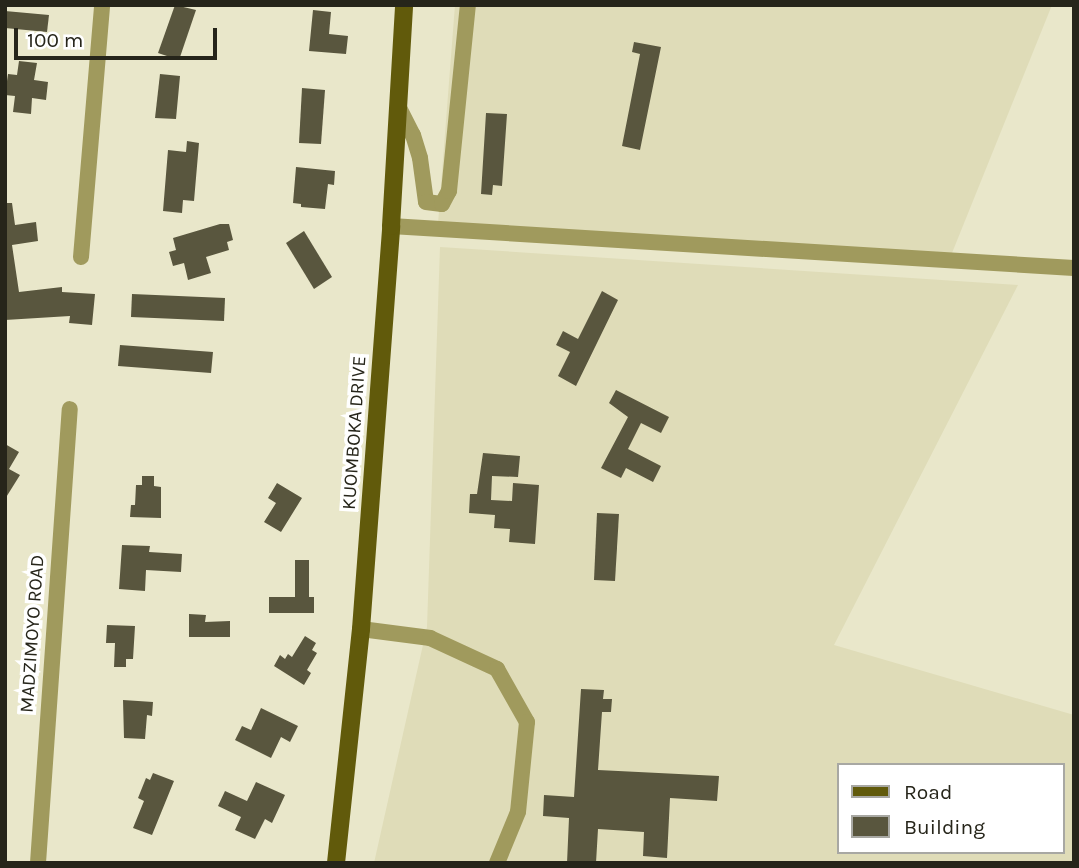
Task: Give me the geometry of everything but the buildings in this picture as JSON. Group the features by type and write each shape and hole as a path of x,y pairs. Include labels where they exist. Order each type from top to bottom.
{"main road":[{"name":"KUOMBOKA DRIVE","path":"336,863 361,629 391,226 404,5"}],"street":[{"path":"81,257 102,5"},
{"path":"398,106 413,135 420,158 426,202 442,204 449,191 468,5"},
{"path":"391,226 1074,268"},
{"name":"MADZIMOYO ROAD","path":"38,863 70,408"},
{"path":"361,629 430,638 497,669 527,722 517,813 497,863"}],"shaded area":[{"path":"455,5 1052,5 952,253 438,224"},
{"path":"440,247 1018,285 834,645 1074,715 1074,863 374,863 427,627"}]}
